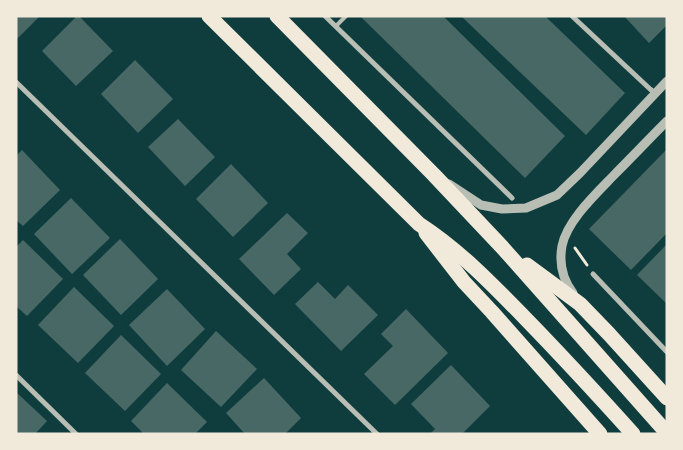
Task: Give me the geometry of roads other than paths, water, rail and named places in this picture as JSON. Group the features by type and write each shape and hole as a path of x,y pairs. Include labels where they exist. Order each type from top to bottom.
{"highway":[{"path":"209,16 419,224 464,282 600,434"},
{"path":"277,16 434,175 502,247 667,433"},
{"path":"419,224 458,252 483,276 596,392 632,434"},
{"path":"502,247 580,304 667,398"}],"street":[{"path":"325,16 512,198"},
{"path":"572,16 655,93"},
{"path":"434,175 481,205 502,209 526,208 557,195 667,81"},
{"path":"16,82 377,434"},
{"path":"580,304 565,282 561,264 562,246 568,230 586,206 667,121"},
{"path":"593,274 667,352"},
{"path":"16,375 76,434"}],"lane":[{"path":"336,26 346,16"}]}
